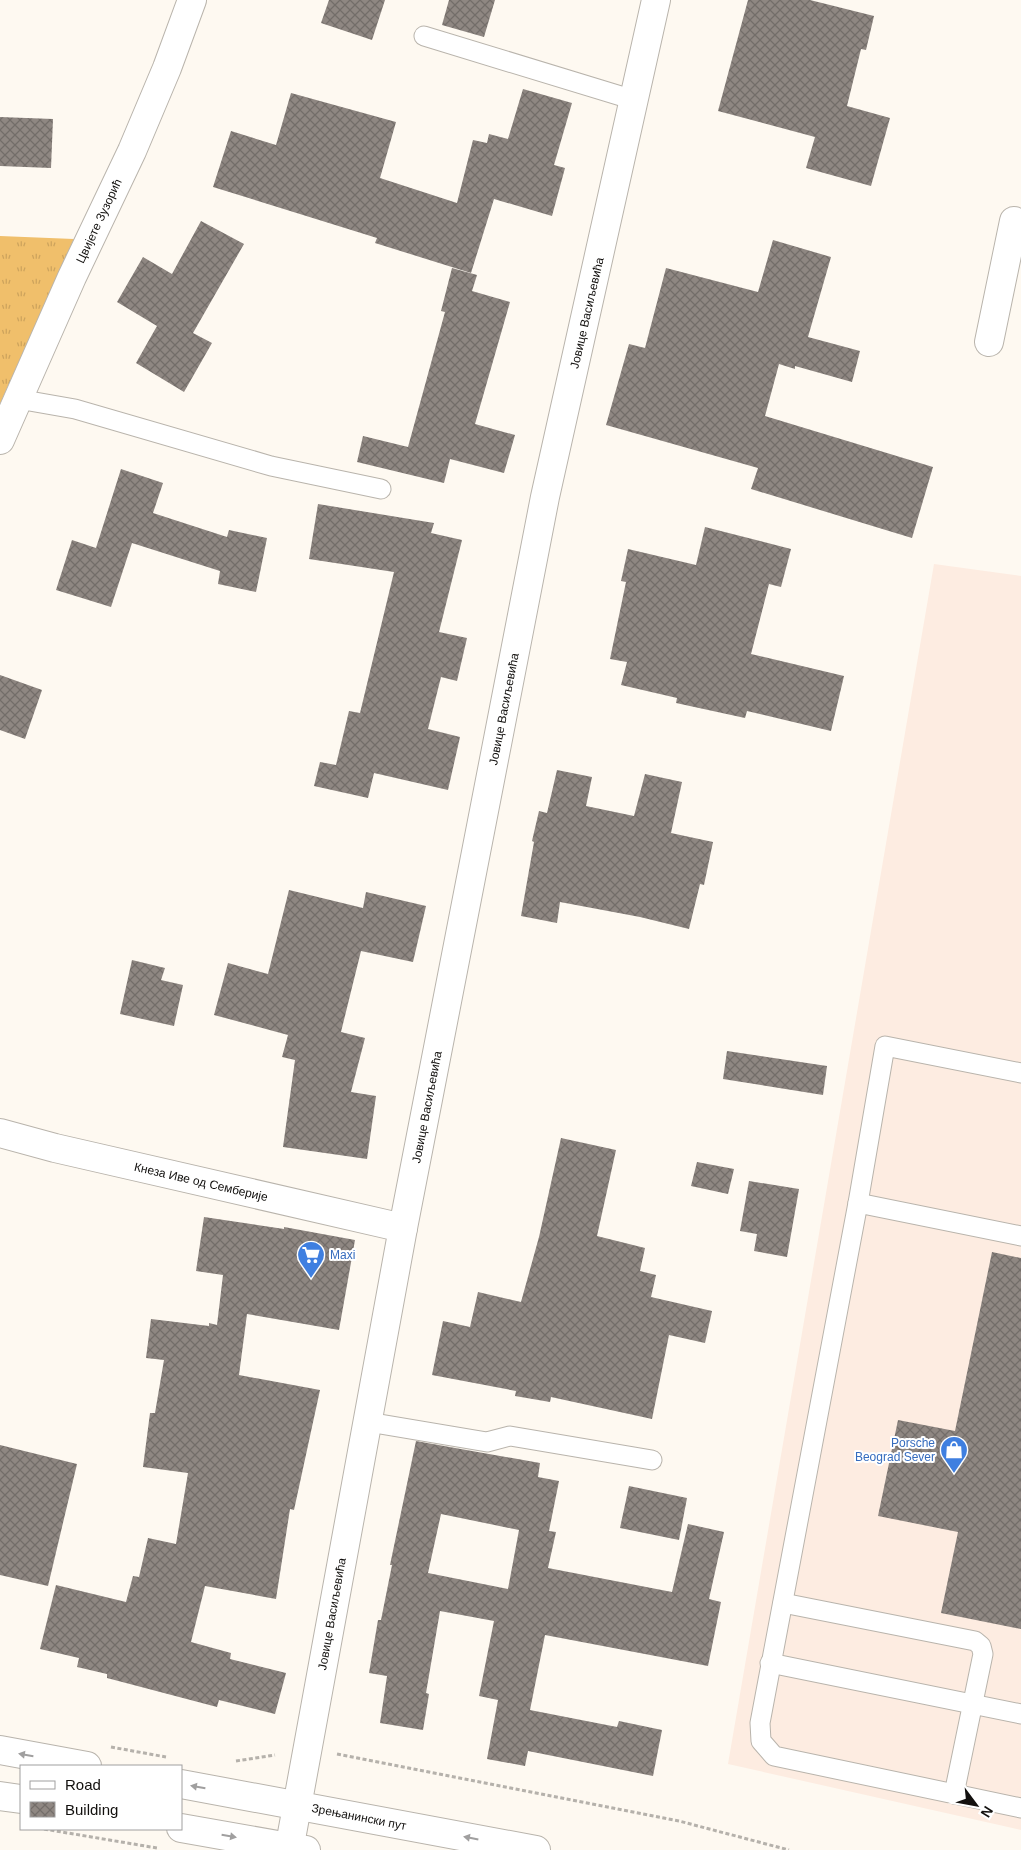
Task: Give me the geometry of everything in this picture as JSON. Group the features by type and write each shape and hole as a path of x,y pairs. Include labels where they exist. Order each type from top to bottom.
{"street":[{"name":"Цвијете Зузорић","path":"0,440 72,278 132,151 167,68 192,0"},
{"name":"Јовице Васиљевића","path":"295,1849 298,1805 403,1228 546,497 656,0"},
{"path":"989,342 1010,296 1014,221"},
{"name":"Кнеза Иве од Семберије","path":"0,1133 55,1148 403,1228"},
{"path":"0,1750 82,1765"},
{"name":"Зрењанински пут","path":"182,1772 298,1805 536,1850"},
{"path":"0,1796 20,1799"},
{"path":"182,1828 295,1849"}],"lane":[{"path":"424,36 634,100"},
{"path":"18,398 75,409 271,466 382,489"},
{"path":"1021,1073 885,1046 858,1203 760,1723 761,1741 774,1756 1021,1808"},
{"path":"858,1203 1021,1236"},
{"path":"368,1422 488,1442 510,1436 652,1460"},
{"path":"783,1602 975,1641 981,1646 983,1654 954,1794"},
{"path":"770,1663 1021,1714"}],"path":[{"path":"106,1746 160,1765"},
{"path":"231,1762 308,1748 679,1821 788,1850"},
{"path":"50,1830 160,1848"}],"shaded area":[{"path":"934,564 1021,576 1021,1830 728,1764"}],"green space":[{"path":"0,236 74,239 0,404"}],"building":[{"path":"329,0 385,0 372,40 321,23"},
{"path":"449,0 495,0 484,37 442,25"},
{"path":"748,0 810,0 874,16 866,50 861,49 847,106 890,118 871,186 806,168 815,137 718,111"},
{"path":"523,89 572,103 554,165 565,168 552,216 494,199 471,273 375,243 377,238 213,187 231,131 276,145 291,93 396,122 380,178 457,203 473,140 487,143 489,134 508,139"},
{"path":"0,117 53,119 51,168 0,166"},
{"path":"201,221 244,244 193,333 212,343 184,392 136,363 157,326 117,302 143,257 172,274"},
{"path":"773,240 831,257 808,337 860,351 852,382 795,366 795,369 779,364 765,416 933,467 912,538 751,489 758,468 606,425 629,344 645,348 666,268 758,292"},
{"path":"452,268 477,275 472,291 510,302 475,424 515,435 504,473 450,459 444,483 357,462 363,436 408,447 445,312 441,311"},
{"path":"121,469 163,483 153,513 227,537 229,530 267,538 256,592 218,584 220,571 132,543 111,607 56,590 72,540 96,548"},
{"path":"318,504 434,523 431,533 462,540 439,632 467,638 457,681 441,677 428,729 460,737 448,790 374,773 368,798 314,786 320,762 336,765 349,711 360,713 394,572 309,559"},
{"path":"705,527 791,549 781,587 769,584 751,654 844,676 831,731 747,711 745,718 676,703 677,698 621,685 627,662 610,659 626,582 621,581 628,549 696,565"},
{"path":"0,675 42,690 25,739 0,730"},
{"path":"557,770 592,777 586,806 634,816 645,774 682,782 671,833 713,842 704,885 700,884 689,929 640,917 560,902 557,923 521,916 534,842 532,841 539,811 547,813"},
{"path":"289,890 363,908 366,892 426,906 413,962 361,951 341,1032 365,1038 351,1092 376,1096 367,1159 283,1147 295,1060 282,1057 288,1035 214,1015 228,963 268,974"},
{"path":"132,960 165,968 161,980 183,985 174,1026 120,1014"},
{"path":"727,1051 827,1066 823,1095 723,1079"},
{"path":"561,1138 616,1150 597,1236 645,1248 640,1271 656,1275 651,1297 712,1311 705,1343 669,1335 652,1419 551,1397 550,1402 515,1396 516,1391 432,1375 443,1321 470,1327 478,1292 521,1302 539,1237"},
{"path":"697,1162 734,1169 728,1194 691,1186"},
{"path":"749,1181 799,1189 787,1257 754,1251 757,1234 740,1231"},
{"path":"204,1217 284,1229 284,1227 355,1240 339,1330 247,1314 239,1375 320,1390 294,1510 290,1509 276,1599 205,1586 191,1642 231,1653 230,1659 286,1673 275,1714 219,1700 217,1707 107,1678 107,1674 77,1667 79,1658 40,1649 56,1585 126,1602 133,1576 139,1577 148,1538 176,1544 188,1473 143,1467 150,1413 155,1413 164,1360 146,1358 151,1319 209,1326 209,1323 217,1325 223,1275 196,1271"},
{"name":"Porsche Beograd Sever","path":"992,1252 1021,1258 1021,1629 941,1613 958,1532 878,1516 898,1420 955,1431"},
{"path":"416,1441 540,1463 538,1477 559,1481 549,1531 556,1532 548,1568 672,1592 688,1524 724,1532 709,1599 721,1602 708,1666 545,1635 530,1710 617,1727 619,1721 662,1730 653,1776 528,1751 525,1766 487,1759 498,1700 479,1696 494,1621 440,1611 426,1693 429,1694 423,1730 380,1723 387,1676 369,1673 378,1620 381,1620 392,1565 390,1565","holes":["441,1514 519,1530 508,1589 428,1573"]},
{"path":"0,1445 77,1464 48,1586 0,1575"},
{"path":"629,1486 687,1498 679,1540 620,1528"}],"place":[{"name":"Maxi","path":"311,1279"},
{"name":"Porsche Beograd Sever","path":"954,1474"}]}
